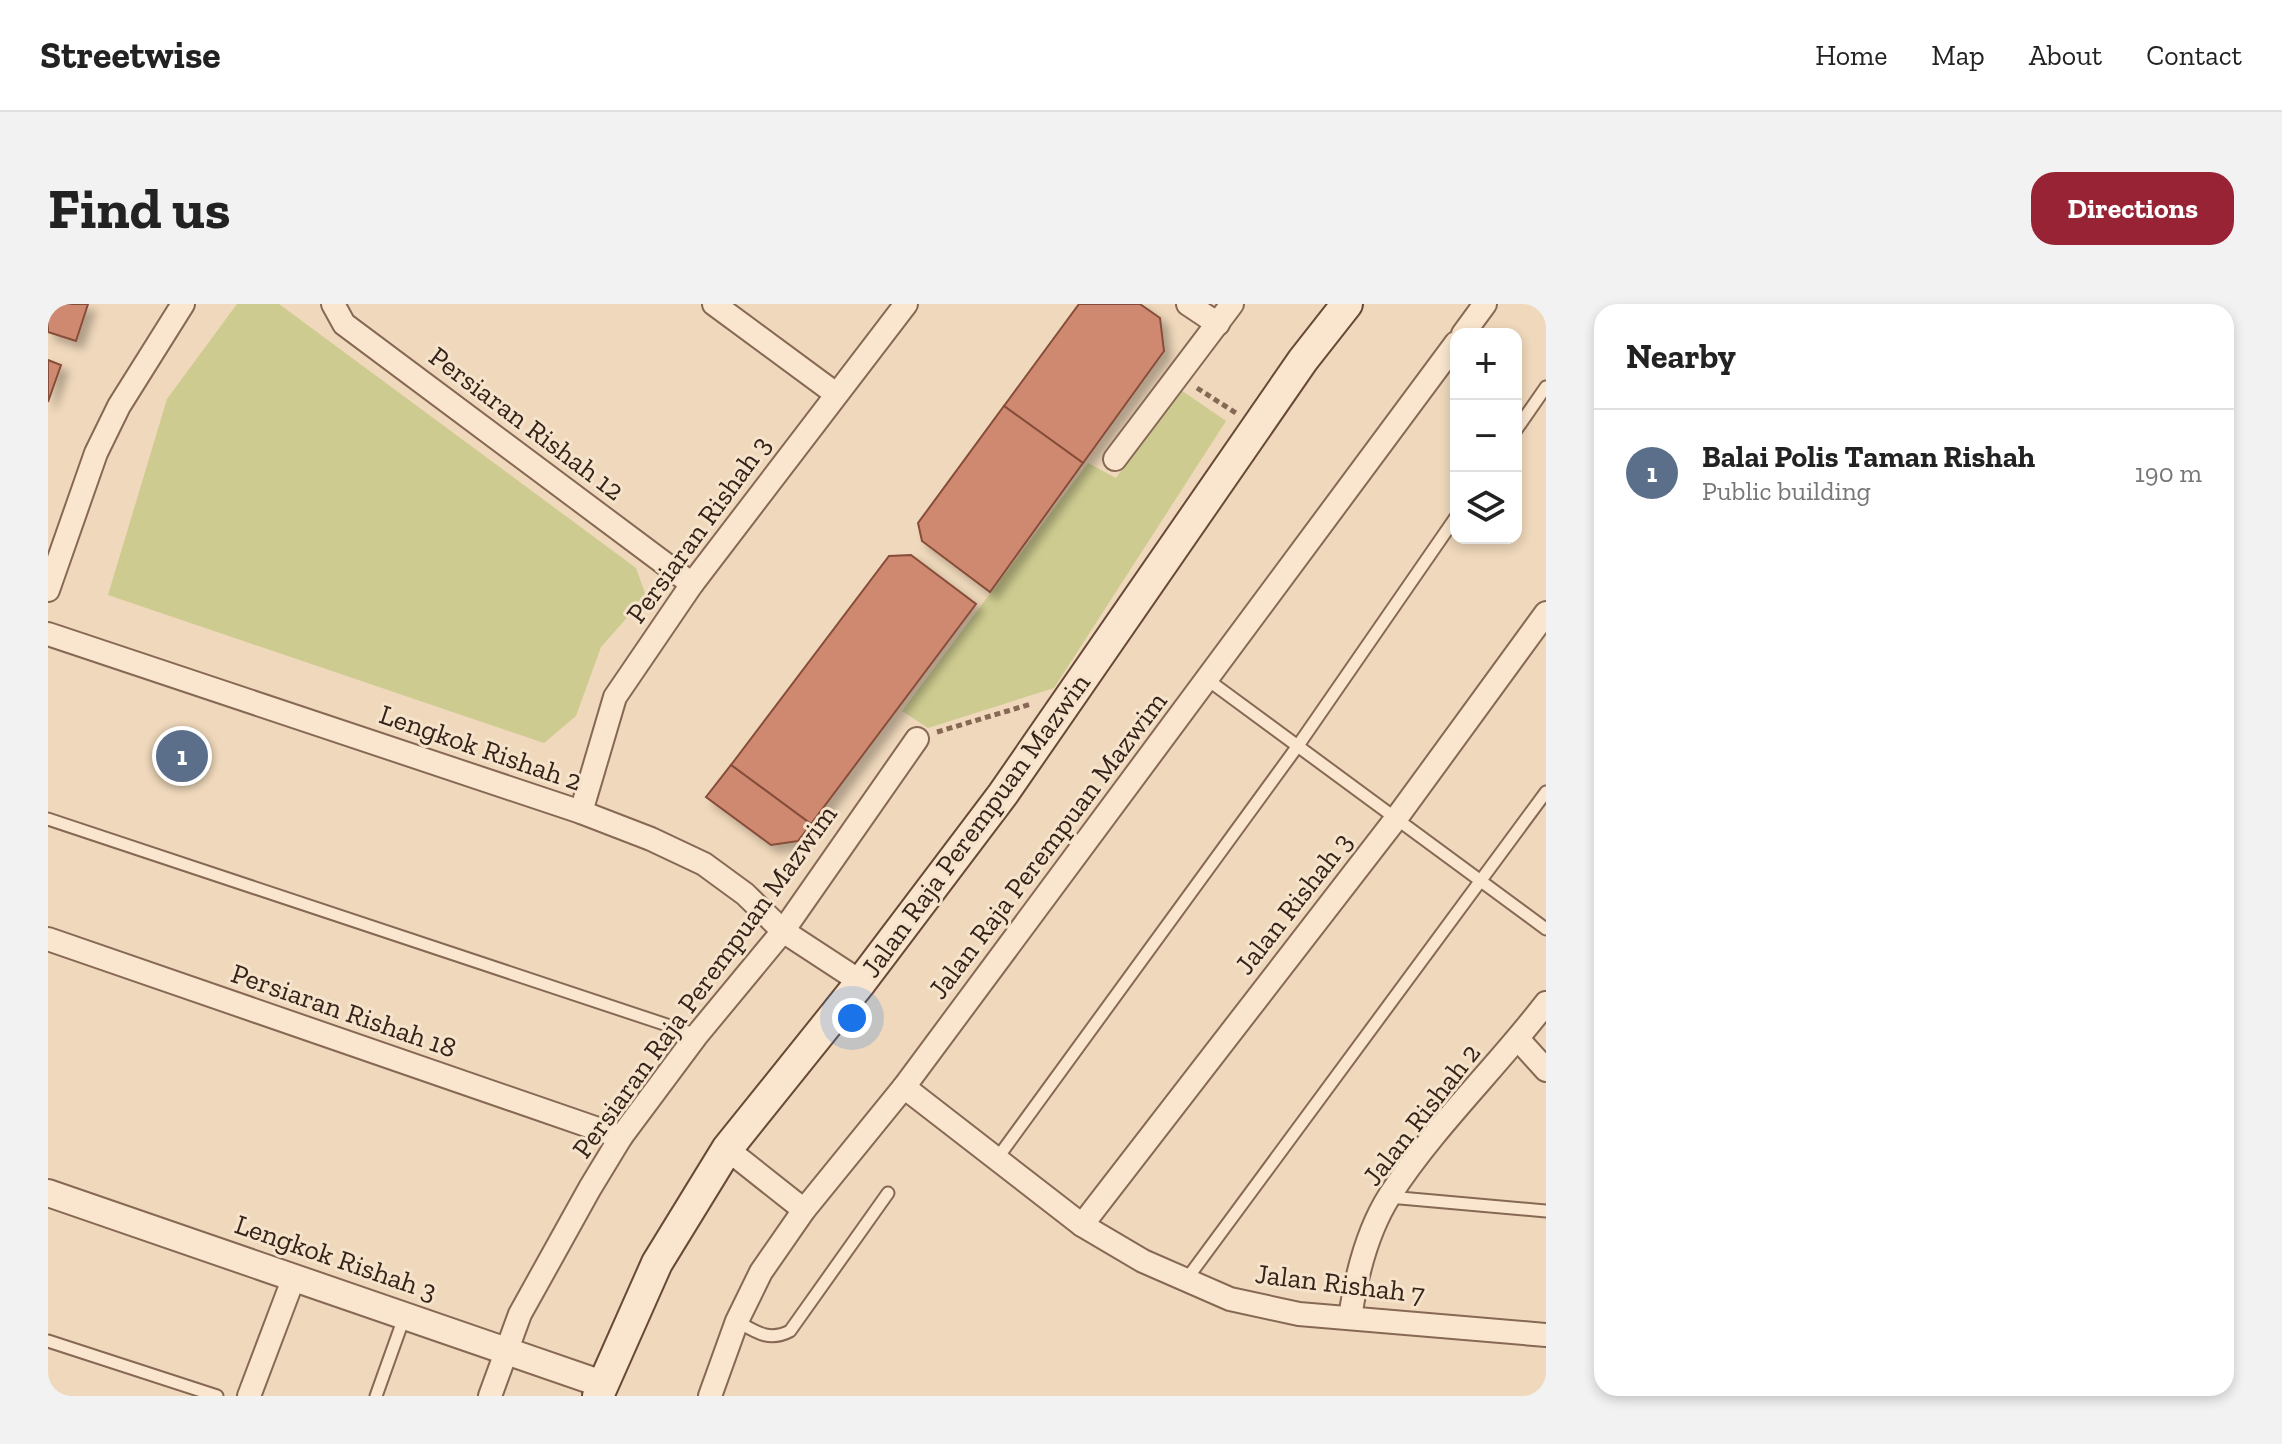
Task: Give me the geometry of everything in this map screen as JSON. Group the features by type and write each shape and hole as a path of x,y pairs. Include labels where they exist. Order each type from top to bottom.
{"main road":[{"name":"Jalan Raja Perempuan Mazwin","path":"600,1390 657,1263 727,1149 861,982 1003,794 1303,360 1347,304"}],"street":[{"path":"48,590 96,453 119,406 183,304"},
{"name":"Persiaran Rishah 12","path":"333,304 344,324 692,584"},
{"path":"714,304 836,394"},
{"name":"Persiaran Rishah 3","path":"581,812 615,697 692,584 906,304"},
{"path":"1188,304 1218,324"},
{"path":"1115,459 1232,304"},
{"path":"1467,328 1485,304"},
{"name":"Jalan Raja Perempuan Mazwim","path":"710,1396 737,1321 761,1272 804,1210 904,1087 1450,351"},
{"name":"Jalan Rishah 3","path":"1082,1225 1395,820 1546,613"},
{"name":"Lengkok Rishah 2","path":"48,634 581,812 651,839 704,864 745,894 783,931 861,982"},
{"name":"Persiaran Raja Perempuan Mazwim","path":"490,1396 520,1314 621,1137 697,1035 783,931 917,739"},
{"name":"Persiaran Rishah 18","path":"48,939 621,1137"},
{"name":"Jalan Rishah 2","path":"1350,1318 1354,1285 1368,1241 1389,1197 1419,1155 1546,1003"},
{"path":"1518,1039 1546,1070"},
{"name":"Jalan Rishah 7","path":"904,1087 1082,1225 1143,1261 1230,1299 1299,1314 1546,1335"},
{"path":"727,1149 804,1210"},
{"name":"Lengkok Rishah 3","path":"48,1193 507,1349 600,1390"},
{"path":"249,1396 294,1277"}],"lane":[{"path":"1522,421 1546,387"},
{"path":"996,1161 1297,747 1450,526"},
{"path":"1208,680 1546,929"},
{"path":"1186,1280 1546,792"},
{"path":"48,819 697,1035"},
{"path":"737,1321 765,1337 779,1337 790,1331 888,1193"},
{"path":"1389,1197 1546,1211"},
{"path":"376,1396 405,1315"},
{"path":"48,1341 217,1396"}],"path":[{"path":"1178,377 1258,426"},
{"path":"917,739 1074,691"}],"shaded area":[{"path":"237,304 279,304 636,568 646,596 601,647 576,716 544,743 108,595 167,399"},
{"path":"1178,388 1226,421 1054,688 928,728 902,711 1088,463 1116,478"}],"building":[{"path":"48,304 88,304 76,341 48,332"},
{"path":"1079,304 1140,304 1160,318 1164,351 1083,463 1004,406"},
{"path":"48,360 61,365 48,402"},
{"path":"1004,406 1083,463 990,592 922,541 918,523"},
{"path":"911,555 976,604 811,824 731,765 889,556"},
{"path":"731,765 811,824 798,841 771,845 706,797"}],"place":[{"name":"Balai Polis Taman Rishah","path":"182,756"}]}
